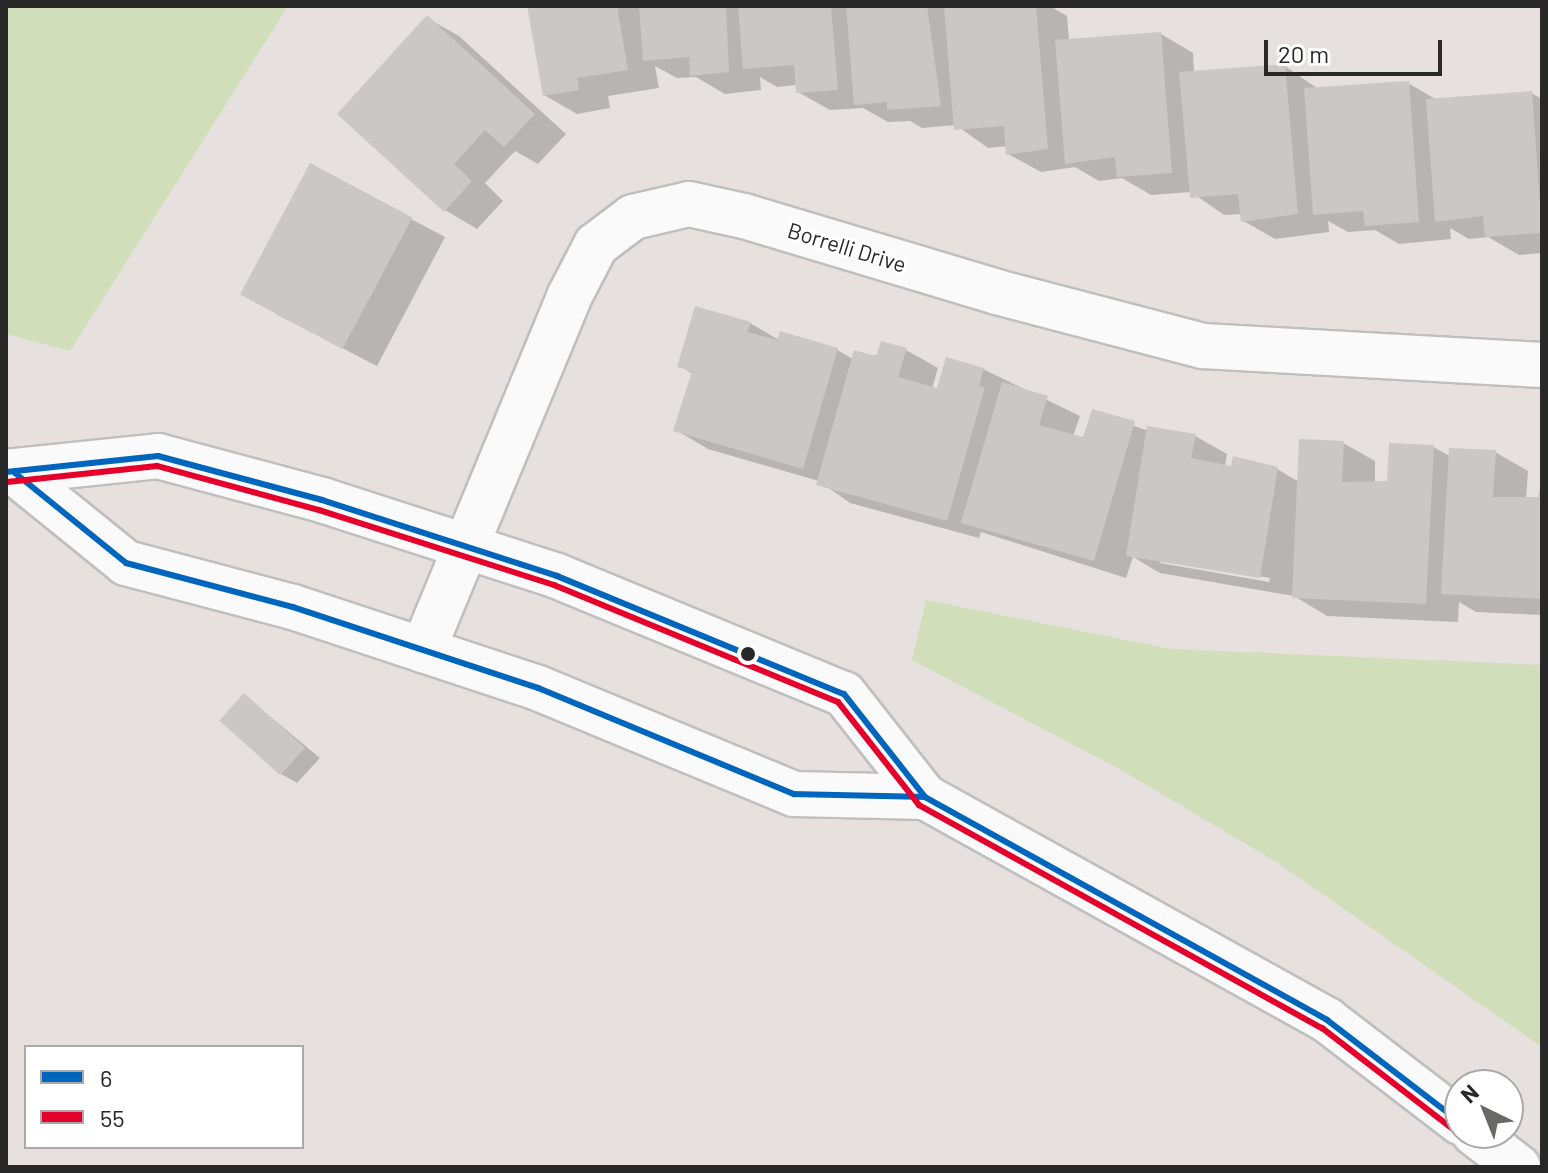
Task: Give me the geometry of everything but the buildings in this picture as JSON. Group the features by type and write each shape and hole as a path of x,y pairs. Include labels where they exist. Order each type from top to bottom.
{"main road":[{"name":"Borrelli Drive","path":"423,650 569,297 596,245 633,217 689,204 1203,346 1542,365"},
{"path":"11,473 158,456 322,500 580,584 844,694 925,797 1327,1020 1444,1110"},
{"path":"11,473 126,563 293,607 538,688 794,794 925,797"},
{"path":"1495,1149 1518,1167"}],"green space":[{"path":"6,6 288,6 70,351 6,334"},
{"path":"926,600 1171,649 1542,665 1542,1047 1278,863 1123,771 912,660"}],"transit line":[{"name":"6","path":"6,472 158,456 322,500 557,576 844,694 925,797 1327,1020 1444,1110"},
{"name":"55","path":"7,482 157,466 319,510 554,585 838,702 919,805 1322,1028 1444,1122"},
{"name":"6","path":"15,473 126,563 293,607 538,688 794,794 925,797"}]}
